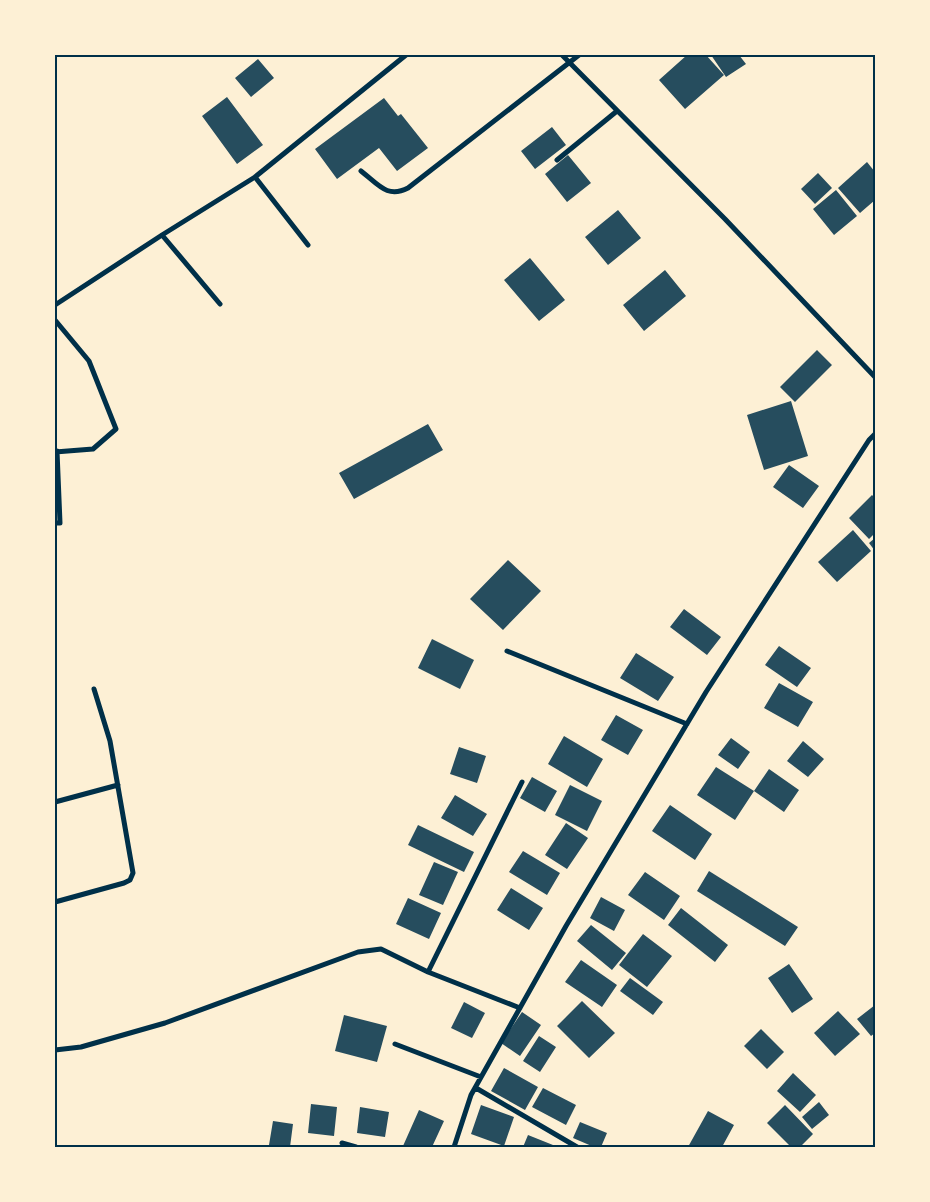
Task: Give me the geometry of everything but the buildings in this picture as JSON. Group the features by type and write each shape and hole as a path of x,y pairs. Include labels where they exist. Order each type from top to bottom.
{"street":[{"path":"55,305 255,177 406,55"},
{"path":"562,55 725,219 875,377"},
{"path":"361,171 388,192 398,193 403,191 579,55"},
{"path":"557,160 617,111"},
{"path":"255,177 308,245"},
{"path":"162,235 220,304"},
{"path":"55,320 89,361 116,429 93,449 56,452 60,523 55,523"},
{"path":"454,1147 481,1077 566,926 687,724 869,440 875,434"},
{"path":"507,651 687,724"},
{"path":"55,902 130,880 132,867 110,741 94,689"},
{"path":"428,972 522,782"},
{"path":"55,802 118,785"},
{"path":"55,1050 81,1047 165,1023 358,952 381,949 428,972 520,1008"},
{"path":"395,1044 481,1077"},
{"path":"476,1088 577,1147"},
{"path":"342,1144 356,1147"}]}
